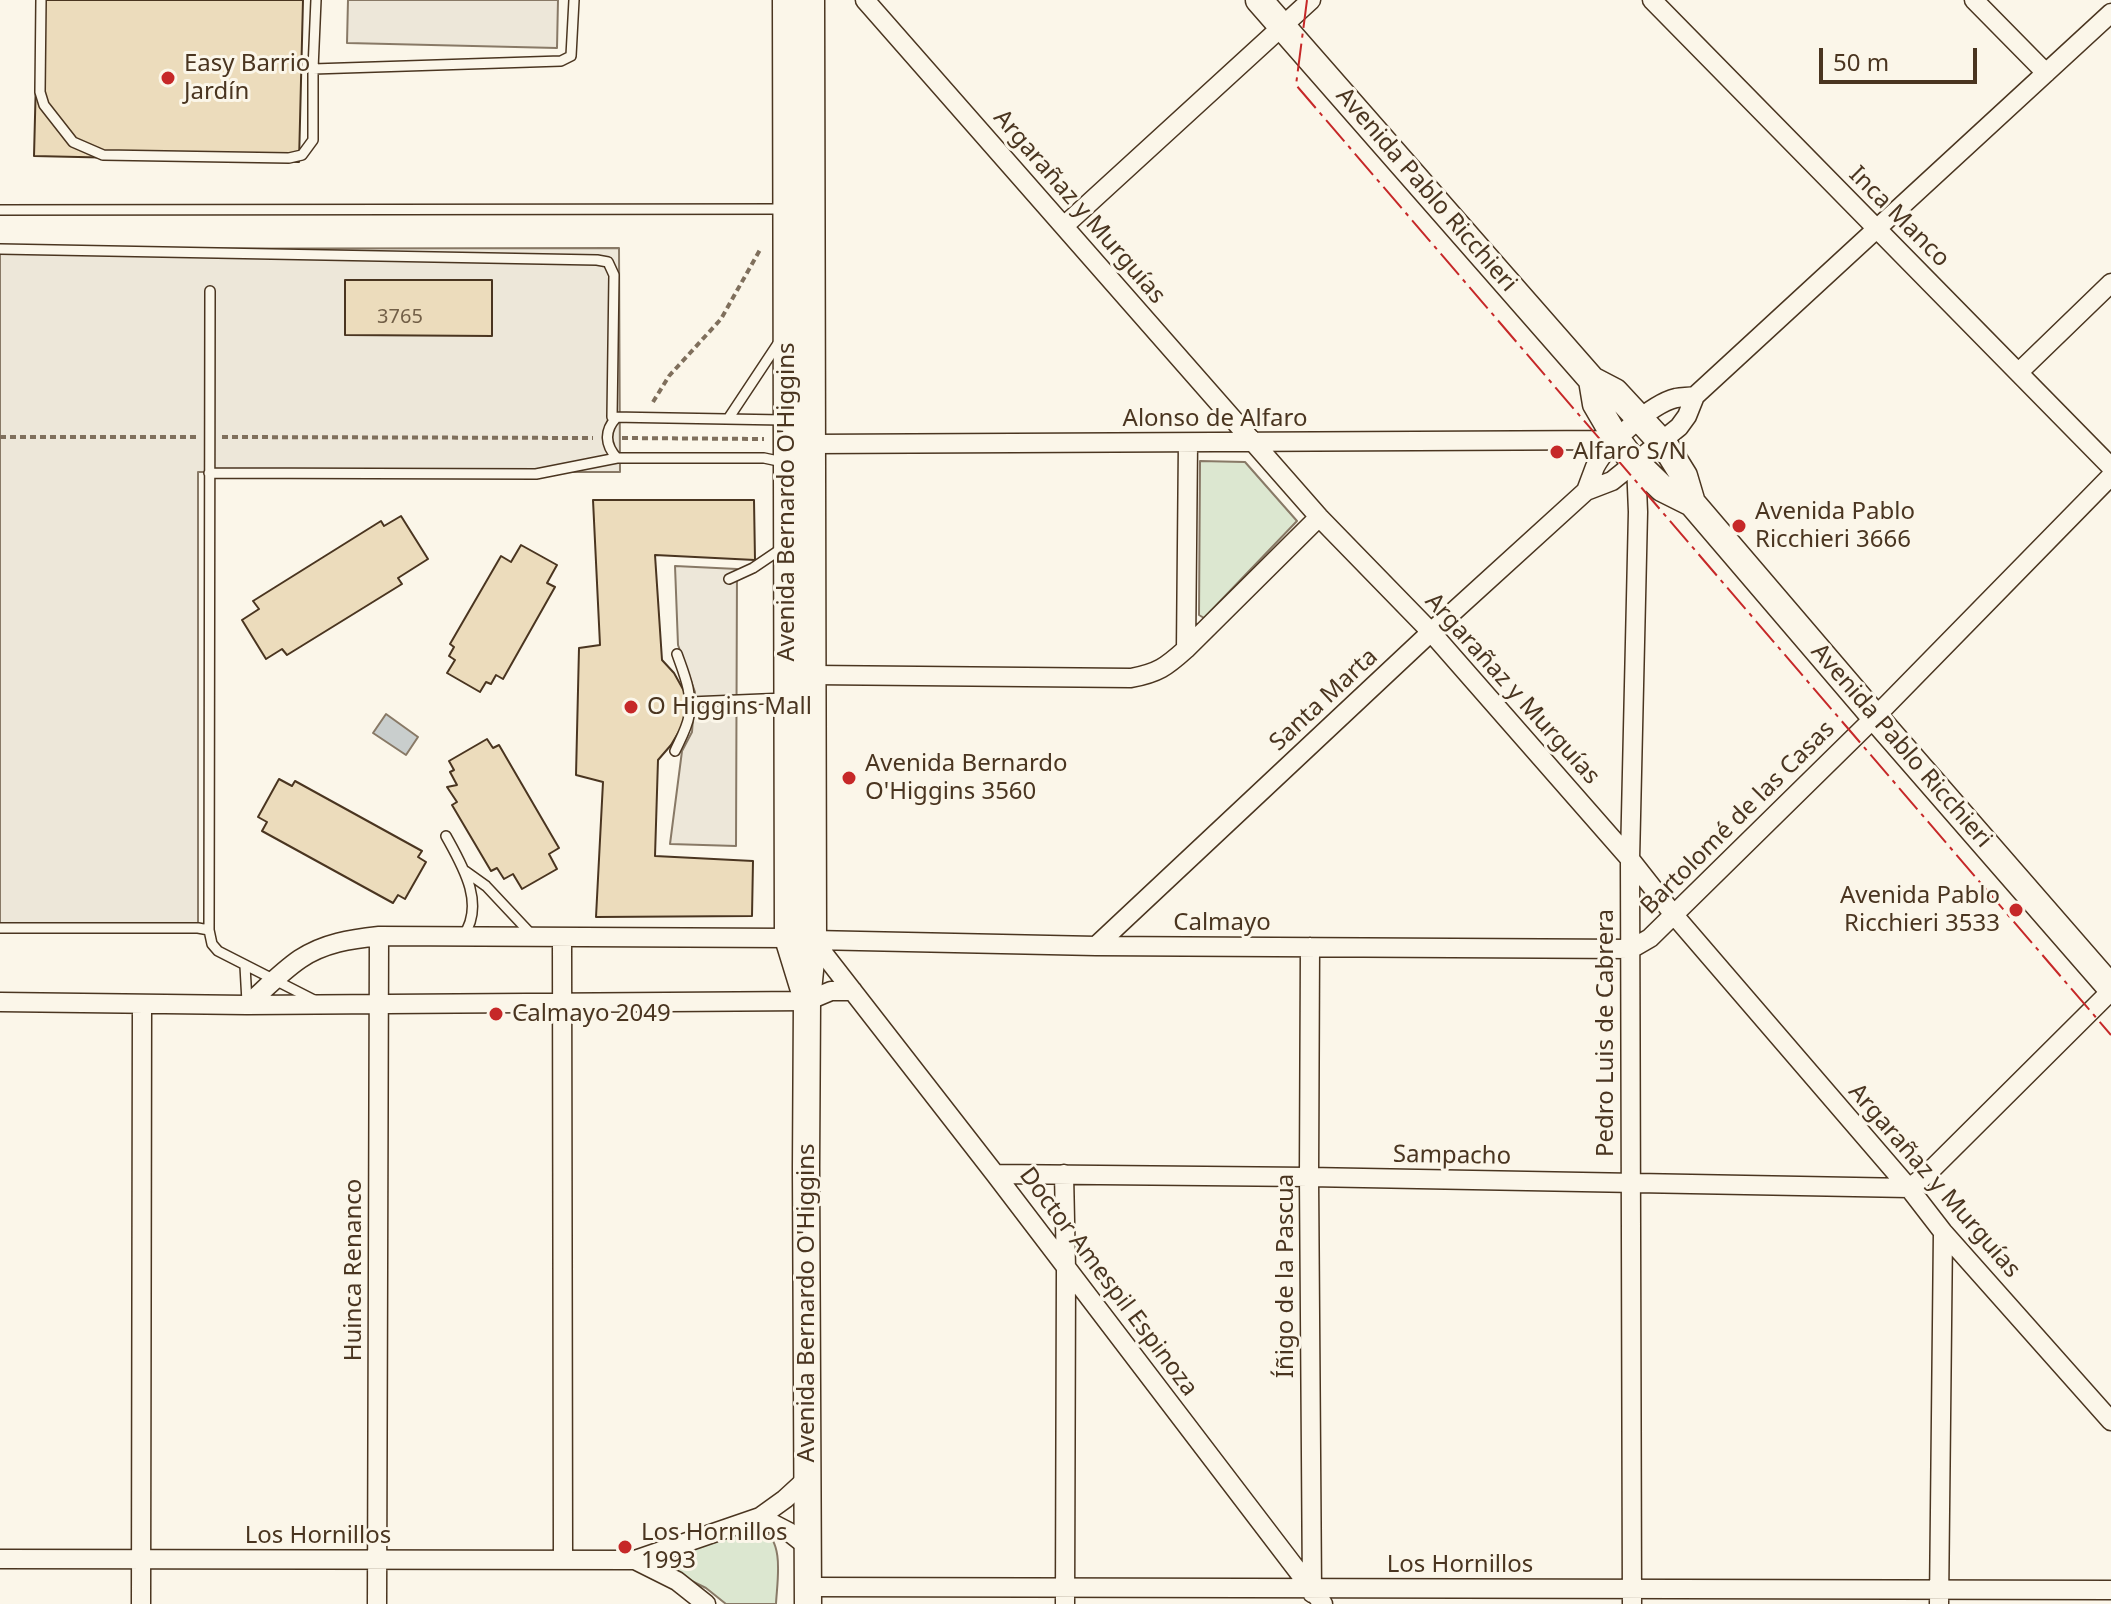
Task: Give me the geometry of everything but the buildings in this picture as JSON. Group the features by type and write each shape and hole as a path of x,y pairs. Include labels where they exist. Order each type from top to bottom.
{"main road":[{"name":"Avenida Bernardo O'Higgins","path":"786,0 786,330 804,429 787,463 787,545 804,690"},
{"name":"Avenida Bernardo O'Higgins","path":"808,1596 807,1001 801,939 804,429 811,0"},
{"name":"Avenida Pablo Ricchieri","path":"1259,0 1592,380 1615,392 1662,442 1684,476 1692,503"},
{"name":"Avenida Pablo Ricchieri","path":"1592,380 1596,404 1617,440 1636,463 1662,488 1692,503 2111,990"}],"street":[{"name":"Argarañaz y Murguías","path":"865,0 1319,517 1431,632 1630,859 1943,1232 2111,1421"},
{"path":"1064,226 1311,0"},
{"name":"Inca Manco","path":"1652,0 2111,467"},
{"path":"1974,0 2046,73"},
{"name":"Santa Marta","path":"1096,946 1586,491 1612,481 1679,427 1695,396 2111,13"},
{"path":"2019,372 2111,283"},
{"name":"Santa Marta","path":"1586,491 1596,466 1617,440 1641,419 1675,398 1695,396"},
{"name":"Alonso de Alfaro","path":"804,429 1188,443 1617,440"},
{"path":"1186,649 1188,443"},
{"name":"Pedro Luis de Cabrera","path":"1633,1597 1630,859 1638,512 1636,463"},
{"name":"Bartolomé de las Casas","path":"1631,949 1650,938 1875,717 2111,476"},
{"path":"804,690 1131,678 1152,674 1167,666 1186,649 1319,517"},
{"name":"Calmayo","path":"247,1005 300,959 329,945 379,936 801,939 1096,946 1631,949"},
{"name":"Huinca Renanco","path":"377,1604 379,936"},
{"path":"562,937 563,1560"},
{"name":"Doctor Amespil Espinoza","path":"801,939 853,991 1316,1599"},
{"name":"Íñigo de la Pascua","path":"1310,947 1309,1177 1316,1599"},
{"path":"1909,1188 1926,1175 2111,990"},
{"path":"0,1002 247,1005 807,1001 831,991 853,991"},
{"path":"141,1604 142,1004"},
{"name":"Sampacho","path":"995,1174 1909,1188"},
{"path":"1064,1174 1065,1596"},
{"path":"1939,1597 1943,1232"},
{"name":"Los Hornillos","path":"0,1559 635,1560 760,1517 809,1477"},
{"path":"760,1517 789,1532 808,1547"},
{"name":"Los Hornillos","path":"635,1560 677,1581 706,1604"},
{"name":"Los Hornillos","path":"808,1596 1316,1599 1939,1597 2111,1590"}],"lane":[{"path":"41,0 40,92 44,105 73,142 103,155 289,158 302,155 313,140 316,0"},
{"path":"313,69 561,61 571,56 574,0"},
{"path":"0,210 786,209"},
{"path":"0,249 582,259 608,262 614,275 614,418 607,438 608,446 617,458"},
{"path":"210,291 209,930 212,944 218,951 324,1004"},
{"path":"728,419 786,330"},
{"path":"614,418 728,419 804,429"},
{"path":"209,473 536,474 617,458 764,458 787,463"},
{"path":"729,579 753,568 787,545"},
{"path":"675,751 689,718 690,702 677,654"},
{"path":"690,702 804,690"},
{"path":"446,836 465,871 473,908 469,927 462,937"},
{"path":"465,871 486,886 534,937"},
{"path":"0,928 209,930"},
{"path":"245,966 247,1005"}],"path":[{"path":"653,438 652,405 669,376 721,319 761,248"},
{"path":"0,437 764,439"}],"green space":[{"path":"1200,461 1245,462 1297,521 1204,618 1199,615"},
{"path":"742,1526 762,1529 774,1543 778,1563 776,1604 726,1604 706,1588 657,1564 655,1557"}],"shaded area":[{"path":"348,0 558,0 557,48 347,43"},
{"path":"619,248 620,472 198,472 198,928 0,928 0,249"},
{"path":"675,566 737,569 736,846 670,844 682,751 692,732 695,692 678,645"},
{"path":"386,714 418,737 406,755 373,733"}],"power":[{"path":"1307,0 1296,85 2111,1035"}],"place":[{"name":"Easy Barrio Jardín","path":"168,78"},
{"name":"Alfaro S/N","path":"1557,452"},
{"name":"Avenida Pablo Ricchieri 3666","path":"1739,526"},
{"name":"O Higgins Mall","path":"631,707"},
{"name":"Avenida Bernardo O'Higgins 3560","path":"849,778"},
{"name":"Avenida Pablo Ricchieri 3533","path":"2016,910"},
{"name":"Calmayo 2049","path":"496,1014"},
{"name":"Los Hornillos 1993","path":"625,1547"}]}
